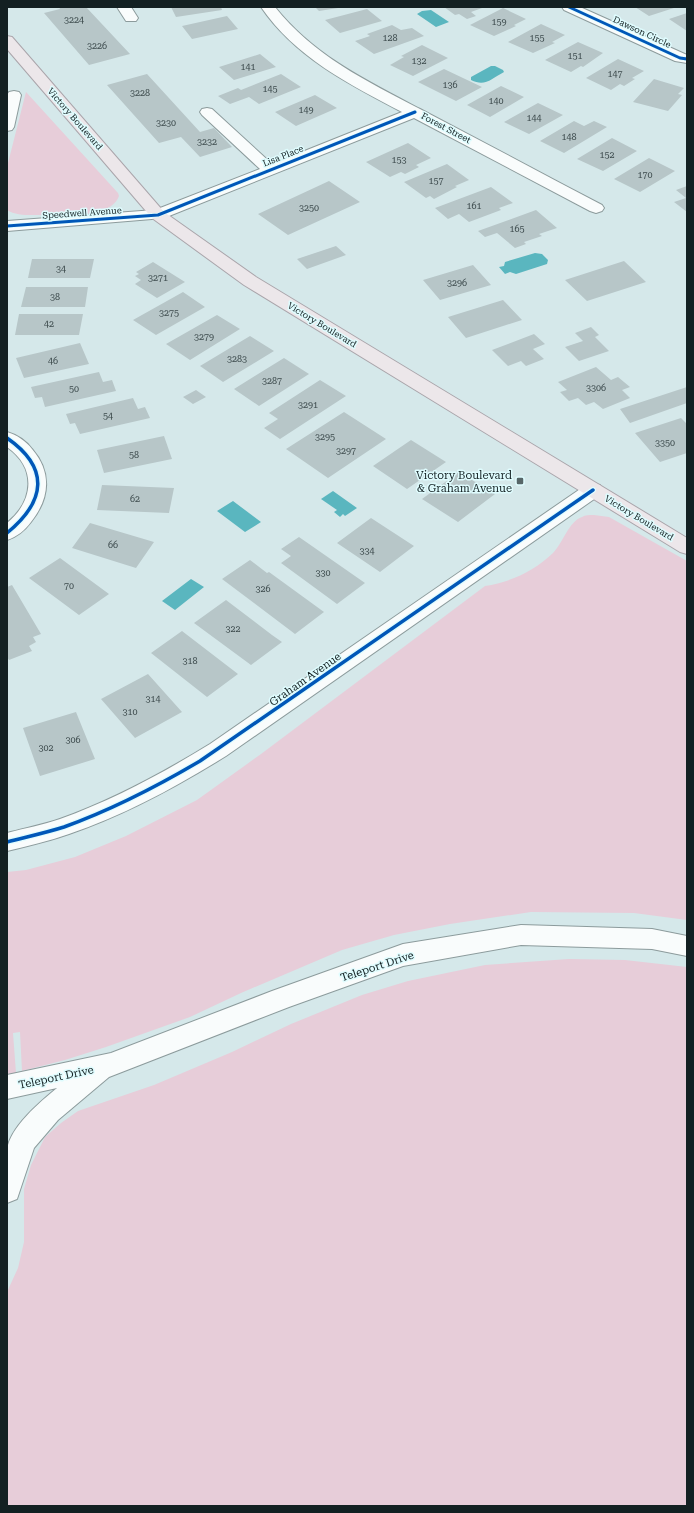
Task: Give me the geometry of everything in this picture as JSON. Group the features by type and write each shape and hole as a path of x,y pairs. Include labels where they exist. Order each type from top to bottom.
{"main road":[{"name":"Victory Boulevard","path":"7,40 158,215 250,281 687,547"}],"street":[{"name":"Forest Street","path":"268,7 278,22 308,50 371,89 596,208"},
{"name":"Dawson Circle","path":"569,7 687,60"},
{"path":"7,127 14,95"},
{"path":"207,112 270,170"},
{"name":"Lisa Place","path":"158,215 415,112"},
{"name":"Speedwell Avenue","path":"7,226 158,215"},
{"path":"7,438 27,453 36,469 39,482 37,497 24,519 7,533"},
{"name":"Graham Avenue","path":"7,842 62,827 98,813 126,802 181,774 593,490"},
{"name":"Teleport Drive","path":"7,1087 111,1065 281,999 402,955 521,935 652,939 687,946"},
{"name":"Teleport Drive","path":"7,1190 23,1141 48,1111 104,1066"}],"shaded area":[{"path":"26,92 118,193 119,196 114,203 106,209 84,214 60,216 23,215 7,210 7,167"},
{"path":"594,515 609,517 687,561 687,920 634,913 531,912 450,924 394,935 342,950 241,993 190,1017 65,1060 22,1071 20,1032 13,1033 16,1073 7,1075 7,872 26,870 75,857 126,836 197,800 261,754 485,586 513,579 538,565 557,549 577,519 583,516"},
{"path":"569,959 625,960 687,967 687,1506 7,1506 7,1292 18,1268 24,1242 24,1189 31,1165 45,1137 78,1111 154,1085 232,1052 291,1024 362,995 408,981 485,965"}],"water":[{"path":"431,10 449,22 436,27 417,14 422,11"},
{"path":"491,66 495,66 504,72 488,81 480,83 471,80 471,77"},
{"path":"535,253 542,254 548,260 547,264 516,274 510,272 505,274 499,267 504,266 505,262"},
{"path":"333,491 357,508 345,516 343,514 340,517 334,512 337,510 321,499"},
{"path":"233,501 261,522 245,532 217,511"},
{"path":"191,579 204,587 175,610 162,601"}],"building":[{"path":"59,7 86,7 130,54 89,65 44,13 60,9"},
{"path":"171,7 221,7 222,10 176,17"},
{"path":"315,7 338,7 338,8 319,11"},
{"path":"444,7 482,8 471,12 476,16 467,19 459,14 455,15"},
{"path":"635,7 677,7 649,16"},
{"path":"503,8 526,19 514,25 516,26 494,36 470,25"},
{"path":"367,9 382,21 340,33 325,20"},
{"path":"687,13 687,31 669,19"},
{"path":"227,16 238,29 192,39 182,26"},
{"path":"541,24 565,35 552,42 555,43 533,53 508,42"},
{"path":"392,25 401,30 412,28 424,36 374,54 355,41 370,36 367,34"},
{"path":"578,42 603,53 583,67 581,66 571,72 545,60"},
{"path":"422,45 448,58 413,76 390,65 404,57 401,56"},
{"path":"260,54 276,67 234,80 219,67"},
{"path":"618,59 644,71 632,78 635,79 624,86 620,84 611,90 586,78"},
{"path":"444,69 482,87 456,101 418,82"},
{"path":"147,74 200,132 214,128 232,147 200,157 181,137 159,143 107,85"},
{"path":"281,74 301,87 259,104 249,97 230,104 218,96 238,88 241,90"},
{"path":"654,79 684,88 678,94 682,95 668,111 633,102"},
{"path":"501,86 524,97 490,117 467,105"},
{"path":"315,95 337,108 296,126 275,112"},
{"path":"538,103 563,115 529,134 504,122"},
{"path":"574,121 584,126 594,121 607,127 564,153 540,141"},
{"path":"612,138 637,151 603,171 577,159"},
{"path":"408,143 431,158 416,165 419,167 405,174 401,172 390,177 366,162"},
{"path":"649,158 675,171 640,192 614,179"},
{"path":"447,164 469,180 455,186 457,187 434,199 430,196 426,198 404,182"},
{"path":"329,181 360,202 288,235 258,214"},
{"path":"687,186 687,212 674,202 686,198 676,190"},
{"path":"491,187 513,203 499,208 501,210 469,222 459,214 448,219 435,208"},
{"path":"536,210 557,228 539,234 542,236 524,242 526,244 515,248 497,233 485,237 478,231"},
{"path":"336,246 346,255 307,269 297,259"},
{"path":"32,259 94,259 90,278 28,278"},
{"path":"624,261 646,282 587,301 565,280"},
{"path":"153,262 185,282 157,298 135,284 141,280 135,276 139,274 136,272"},
{"path":"473,265 491,285 440,300 423,280"},
{"path":"26,287 88,287 85,307 21,307"},
{"path":"183,292 205,307 156,335 133,320"},
{"path":"503,300 522,320 466,338 448,317"},
{"path":"19,314 83,314 79,335 15,335"},
{"path":"217,315 240,329 190,360 166,344"},
{"path":"591,327 599,335 595,337 609,351 579,361 565,347 583,341 575,333"},
{"path":"534,334 545,344 533,349 544,359 526,366 521,361 508,366 492,350"},
{"path":"250,336 274,351 223,382 200,366"},
{"path":"80,343 89,364 24,378 16,358"},
{"path":"284,358 309,374 259,406 234,389"},
{"path":"596,367 611,380 618,377 630,387 622,390 630,398 603,409 594,402 586,405 578,398 569,401 560,392 567,390 558,382"},
{"path":"99,372 103,382 112,380 116,391 45,407 42,397 35,398 31,387"},
{"path":"320,380 346,396 280,439 264,428 278,419 269,413"},
{"path":"687,387 687,403 630,423 620,409"},
{"path":"196,390 206,397 193,404 183,397"},
{"path":"133,398 138,409 145,407 150,418 80,434 75,423 70,424 66,414"},
{"path":"344,412 386,439 328,478 286,449"},
{"path":"681,418 687,424 687,453 660,462 635,433"},
{"path":"164,436 172,459 104,473 97,450"},
{"path":"411,440 446,462 407,489 373,466"},
{"path":"459,472 495,494 458,522 422,499"},
{"path":"102,485 174,488 169,513 97,510"},
{"path":"371,518 414,546 380,572 337,543"},
{"path":"90,523 154,542 136,568 72,548"},
{"path":"299,537 365,583 337,604 281,563 291,556 281,549"},
{"path":"60,558 109,594 79,615 29,578"},
{"path":"250,560 324,612 295,634 222,579"},
{"path":"12,585 41,634 33,637 36,642 29,646 32,651 9,660 7,657 7,587"},
{"path":"226,600 282,642 251,665 194,623"},
{"path":"182,631 238,674 207,697 151,653"},
{"path":"148,674 182,712 135,738 101,699"},
{"path":"76,712 95,759 40,776 23,728"}],"cycle path":[{"path":"569,7 680,58 687,59"},
{"path":"7,226 158,215 415,112"},
{"path":"7,438 21,448 31,459 37,472 38,485 36,498 30,511 7,533"},
{"path":"7,842 83,820 143,793 200,761 593,490"}],"place":[{"name":"Victory Boulevard & Graham Avenue","path":"520,481"}]}
